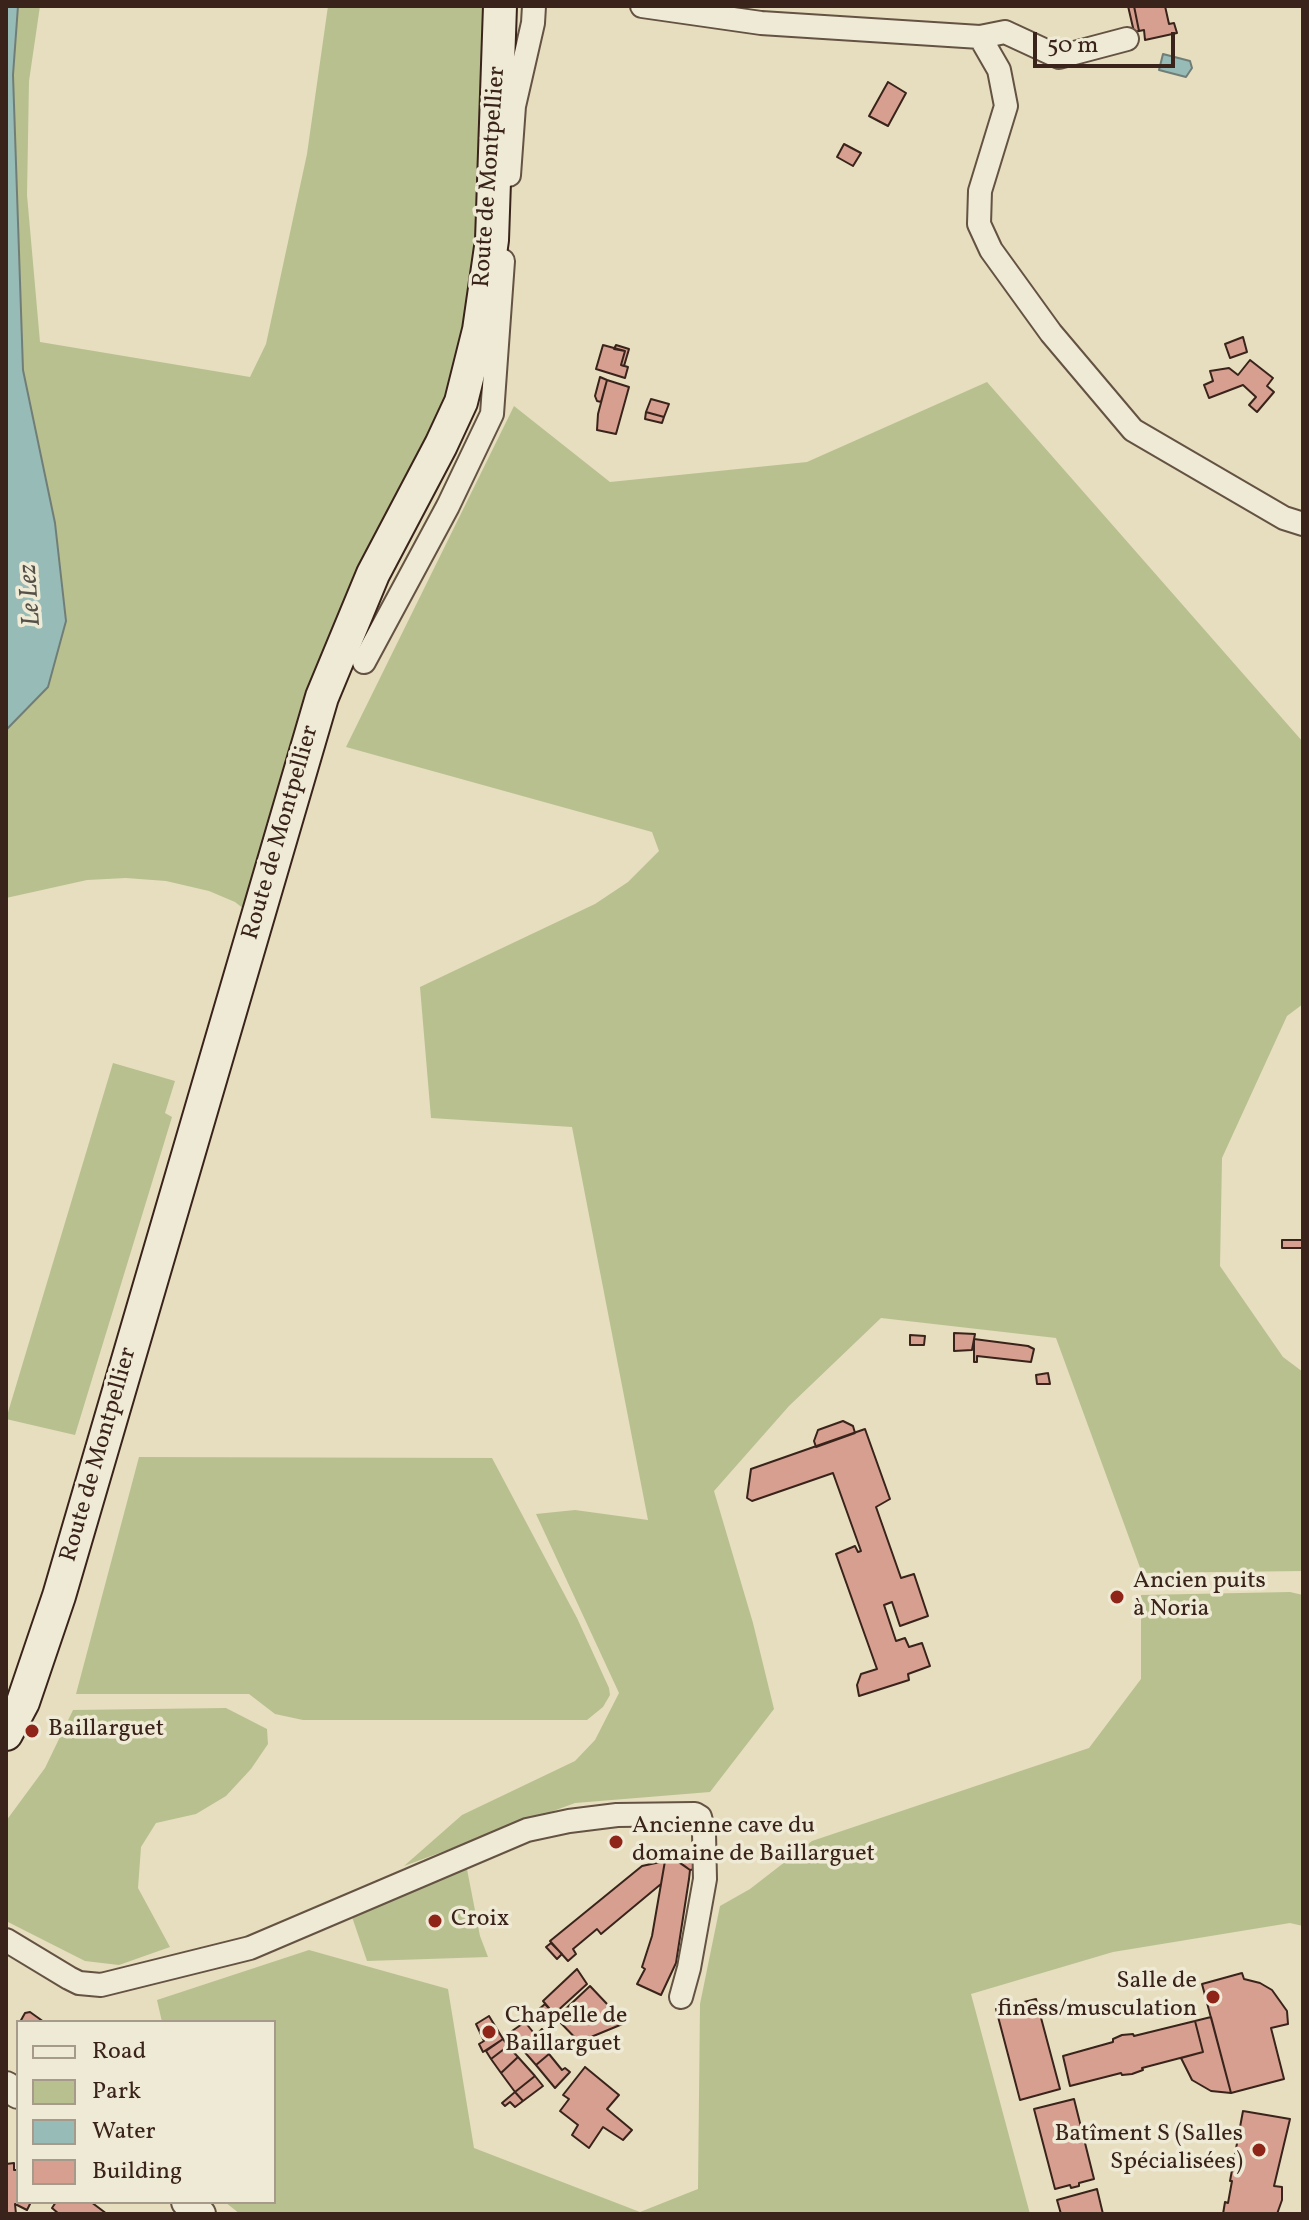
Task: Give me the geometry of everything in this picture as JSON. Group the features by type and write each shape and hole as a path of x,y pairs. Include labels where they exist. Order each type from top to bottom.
{"main road":[{"name":"Route de Montpellier","path":"6,1734 23,1702 59,1596 322,697 373,574 461,402 479,330 492,240 500,6"},
{"name":"Route de Montpellier","path":"6,1701 35,1665"}],"street":[{"path":"364,662 436,530 492,414 514,106 534,6"},
{"path":"642,6 761,23 980,37 1005,32 1059,57 1127,39"},
{"path":"980,37 999,70 1006,106 980,191 979,224 991,250 1051,333 1133,430 1284,518 1303,524"},
{"path":"6,1940 79,1983 101,1985 229,1955 270,1941 527,1830 582,1819 637,1814 695,1814 700,1817 704,1833 705,1879 681,1997"}],"green space":[{"path":"6,6 40,6 29,81 27,195 40,342 250,377 266,344 307,154 328,6 498,6 461,402 373,574 257,919 235,902 209,891 166,881 126,878 87,880 6,898"},
{"path":"987,382 1303,742 1303,1004 1287,1016 1222,1158 1220,1266 1283,1357 1303,1372 1303,1571 1142,1573 1056,1338 881,1318 789,1406 714,1491 753,1623 774,1709 710,1792 575,1803 404,1866 462,1815 575,1761 595,1740 619,1693 536,1514 575,1510 648,1520 572,1127 431,1118 420,987 595,904 628,882 659,851 652,832 346,747 514,406 610,482 807,462"},
{"path":"113,1063 175,1081 165,1113 172,1117 75,1435 6,1419"},
{"path":"139,1457 492,1458 577,1618 610,1695 603,1707 587,1720 303,1720 275,1714 249,1694 76,1694"},
{"path":"1290,1592 1303,1595 1303,1926 1290,1923 1113,1952 971,1994 1030,2214 240,2214 228,2204 276,2204 276,2020 162,2020 157,2000 309,1950 448,1989 474,2148 640,2212 698,2189 700,2004 720,1906 750,1889 812,1841 1089,1748 1141,1679 1141,1595"},
{"path":"226,1708 267,1729 268,1744 251,1769 226,1796 196,1814 156,1823 141,1847 138,1888 170,1947 119,1965 85,1961 6,1921 6,1821 45,1768 73,1710"},
{"path":"466,1864 480,1936 488,1957 367,1961 351,1914"}],"water":[{"name":"Le Lez","path":"6,6 18,6 13,75 23,370 55,523 66,621 48,687 6,730"},
{"path":"1163,54 1190,61 1192,68 1186,77 1159,70"}],"building":[{"path":"1128,6 1134,6 1139,31 1134,32"},
{"path":"1134,6 1165,6 1169,24 1174,23 1177,33 1145,40 1144,30 1139,31"},
{"path":"888,82 906,93 888,126 869,116"},
{"path":"844,144 861,153 853,166 837,157"},
{"path":"1243,337 1247,352 1230,358 1225,344"},
{"path":"603,345 625,351 621,365 628,367 625,378 596,369"},
{"path":"616,345 629,349 624,366 621,365 625,351 614,349"},
{"path":"1250,360 1273,378 1267,386 1274,392 1257,412 1249,405 1256,397 1243,385 1209,398 1204,385 1213,381 1210,371 1229,368 1238,375"},
{"path":"600,377 607,380 601,402 595,396"},
{"path":"607,380 629,387 616,434 597,430"},
{"path":"651,399 669,404 664,417 646,412"},
{"path":"646,412 664,417 662,423 645,419"},
{"path":"1282,1240 1303,1240 1303,1248 1282,1248"},
{"path":"954,1333 975,1334 972,1350 954,1351"},
{"path":"910,1335 925,1336 924,1345 910,1345"},
{"path":"974,1339 1028,1346 1034,1349 1031,1362 977,1356 977,1362 974,1362"},
{"path":"1048,1373 1050,1384 1037,1384 1036,1375"},
{"path":"843,1421 853,1426 855,1433 816,1447 814,1441 818,1430"},
{"path":"865,1429 890,1499 876,1507 901,1578 914,1574 928,1616 900,1626 892,1602 884,1605 896,1641 905,1638 909,1647 922,1643 930,1666 908,1674 909,1680 859,1696 857,1685 861,1674 877,1669 836,1554 855,1546 858,1552 861,1551 833,1473 752,1501 747,1498 751,1469"},
{"path":"690,1857 696,1869 690,1870 678,1861"},
{"path":"674,1859 690,1870 676,1963 661,1995 637,1984 645,1969 642,1967 652,1936 665,1861"},
{"path":"665,1861 661,1884 601,1934 597,1929 573,1949 576,1954 568,1961 550,1941 642,1866"},
{"path":"551,1943 562,1954 557,1959 546,1947"},
{"path":"577,1969 587,1984 554,2014 543,2001"},
{"path":"1242,1973 1244,1979 1272,1990 1287,2011 1288,2024 1271,2028 1284,2079 1231,2093 1202,1984"},
{"path":"590,1986 625,2023 591,2037 584,2047 556,2018"},
{"path":"1036,1999 1060,2089 1020,2100 996,2009"},
{"path":"545,2004 553,2013 547,2019 538,2010"},
{"path":"30,2012 41,2020 21,2020 25,2013"},
{"name":"Chapelle de Baillarguet","path":"489,2016 503,2039 483,2052 479,2044 484,2041 476,2024"},
{"path":"1211,2017 1231,2093 1211,2091 1192,2080 1181,2058 1203,2052 1195,2021"},
{"path":"1195,2021 1203,2052 1142,2068 1132,2074 1121,2073 1070,2086 1063,2056 1113,2042 1122,2035 1134,2036"},
{"path":"525,2022 537,2037 522,2049 512,2031"},
{"path":"542,2029 550,2041 544,2046 549,2054 536,2065 522,2049"},
{"path":"503,2039 508,2046 491,2059 486,2051"},
{"path":"508,2046 518,2057 501,2073 491,2059"},
{"path":"549,2054 562,2070 565,2068 570,2072 555,2088 536,2065"},
{"path":"518,2057 535,2076 515,2092 501,2073"},
{"path":"585,2067 619,2095 607,2109 632,2130 623,2140 603,2127 589,2148 572,2135 578,2125 560,2111 569,2099 563,2095"},
{"path":"535,2076 543,2086 523,2101 515,2092"},
{"path":"515,2092 523,2101 515,2107 510,2102 505,2106 502,2103"},
{"path":"1074,2099 1094,2179 1079,2183 1079,2186 1055,2189 1034,2109"},
{"name":"Batîment S (Salles Spécialisées)","path":"1243,2111 1290,2119 1274,2186 1282,2187 1277,2214 1223,2214 1225,2202 1228,2203"},
{"path":"14,2163 16,2170 16,2204 30,2204 27,2210 15,2204 16,2214 6,2214 6,2164"},
{"path":"1097,2189 1103,2214 1061,2214 1057,2200"},
{"path":"55,2204 94,2204 107,2214 59,2214 52,2208"}],"place":[{"name":"Ancien puits à Noria","path":"1117,1597"},
{"name":"Baillarguet","path":"32,1731"},
{"name":"Ancienne cave du domaine de Baillarguet","path":"616,1842"},
{"name":"Croix","path":"435,1921"},
{"name":"Salle de finess/musculation","path":"1213,1997"},
{"name":"Chapelle de Baillarguet","path":"489,2032"},
{"name":"Batîment S (Salles Spécialisées)","path":"1259,2150"}]}
